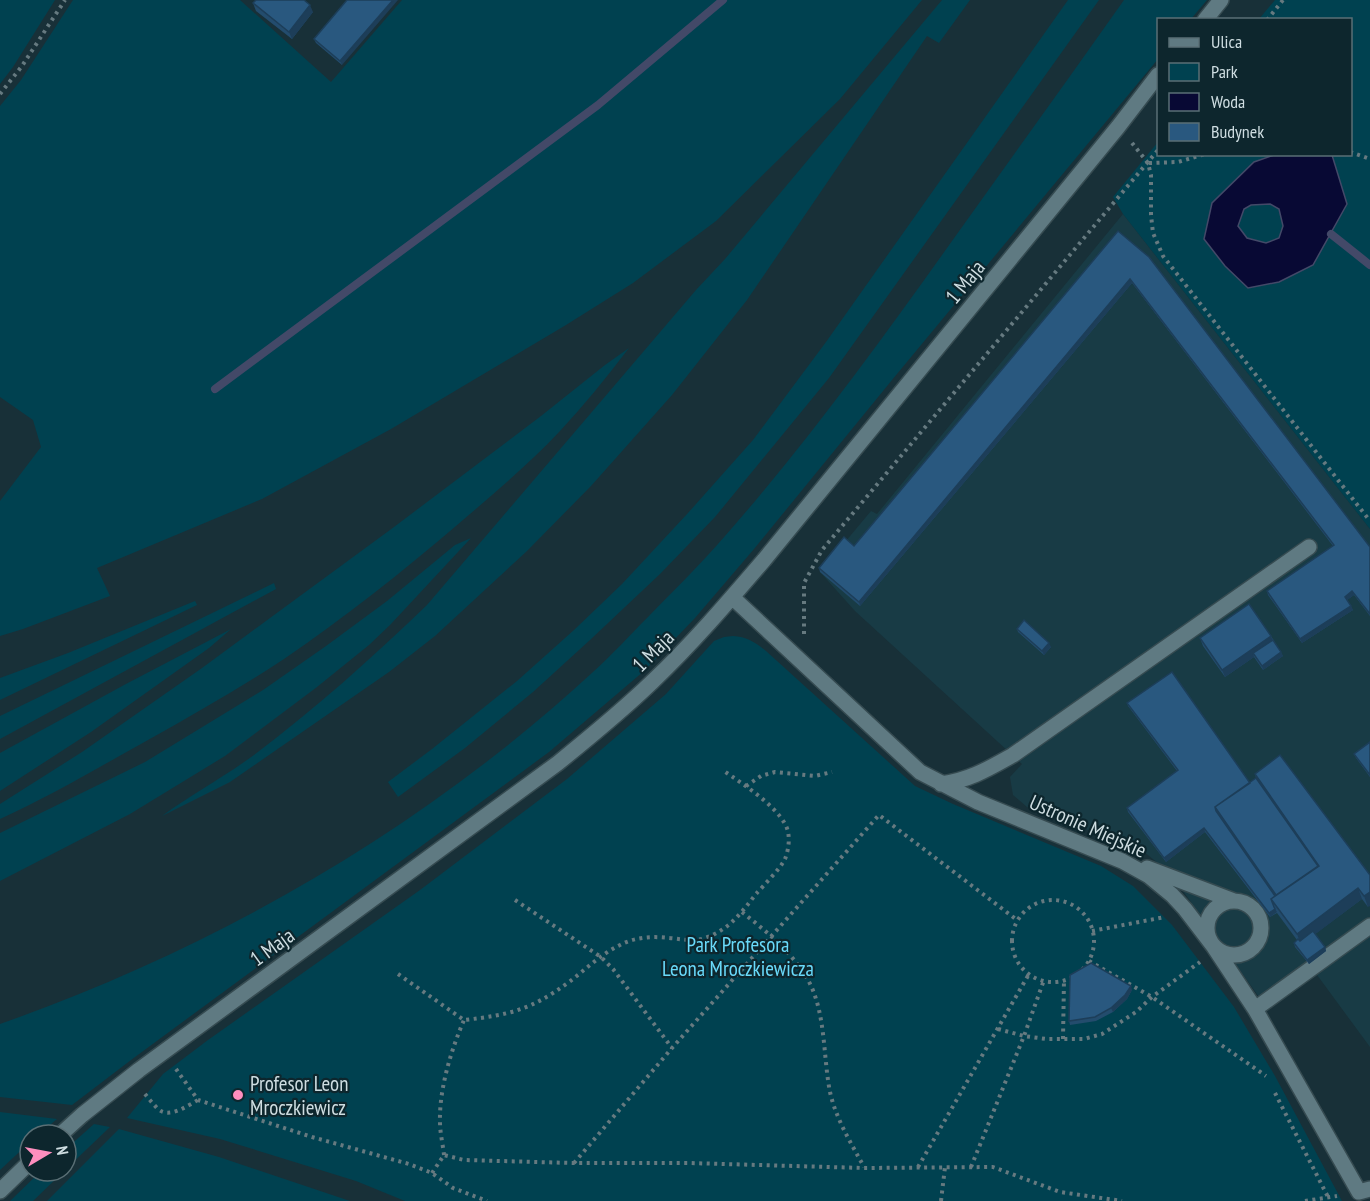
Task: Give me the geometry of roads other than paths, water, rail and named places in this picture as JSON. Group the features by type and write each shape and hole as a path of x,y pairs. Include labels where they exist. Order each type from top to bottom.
{"street":[{"path":"1207,18 1221,0"},
{"name":"1 Maja","path":"73,1123 139,1070 558,763 653,682 732,597 828,482 1157,76"},
{"path":"941,784 967,779 1012,755 1309,546"},
{"name":"Ustronie Miejskie","path":"732,597 920,772 978,802 1108,855 1149,876 1172,895 1214,947 1255,1009 1365,1190"},
{"path":"1108,855 1234,901"},
{"path":"1234,901 1251,906 1261,921 1259,939 1247,952 1239,955 1230,955 1214,947 1207,930 1211,913 1217,906 1234,901"},
{"path":"1255,1009 1370,926"},
{"path":"0,1191 18,1174"}],"water":[{"path":"1271,156 1332,156 1347,204 1313,265 1279,282 1248,288 1225,266 1204,239 1212,203 1254,162","holes":["1270,204 1279,209 1283,226 1279,238 1266,243 1247,238 1238,226 1244,209 1251,205"]}],"waterway":[{"path":"215,389 598,105 723,0"},
{"path":"1331,234 1370,265"}],"place":[{"name":"Profesor Leon Mroczkiewicz","path":"238,1095"}],"park label":[{"name":"Park Profesora Leona Mroczkiewicza","path":"738,956"}]}
